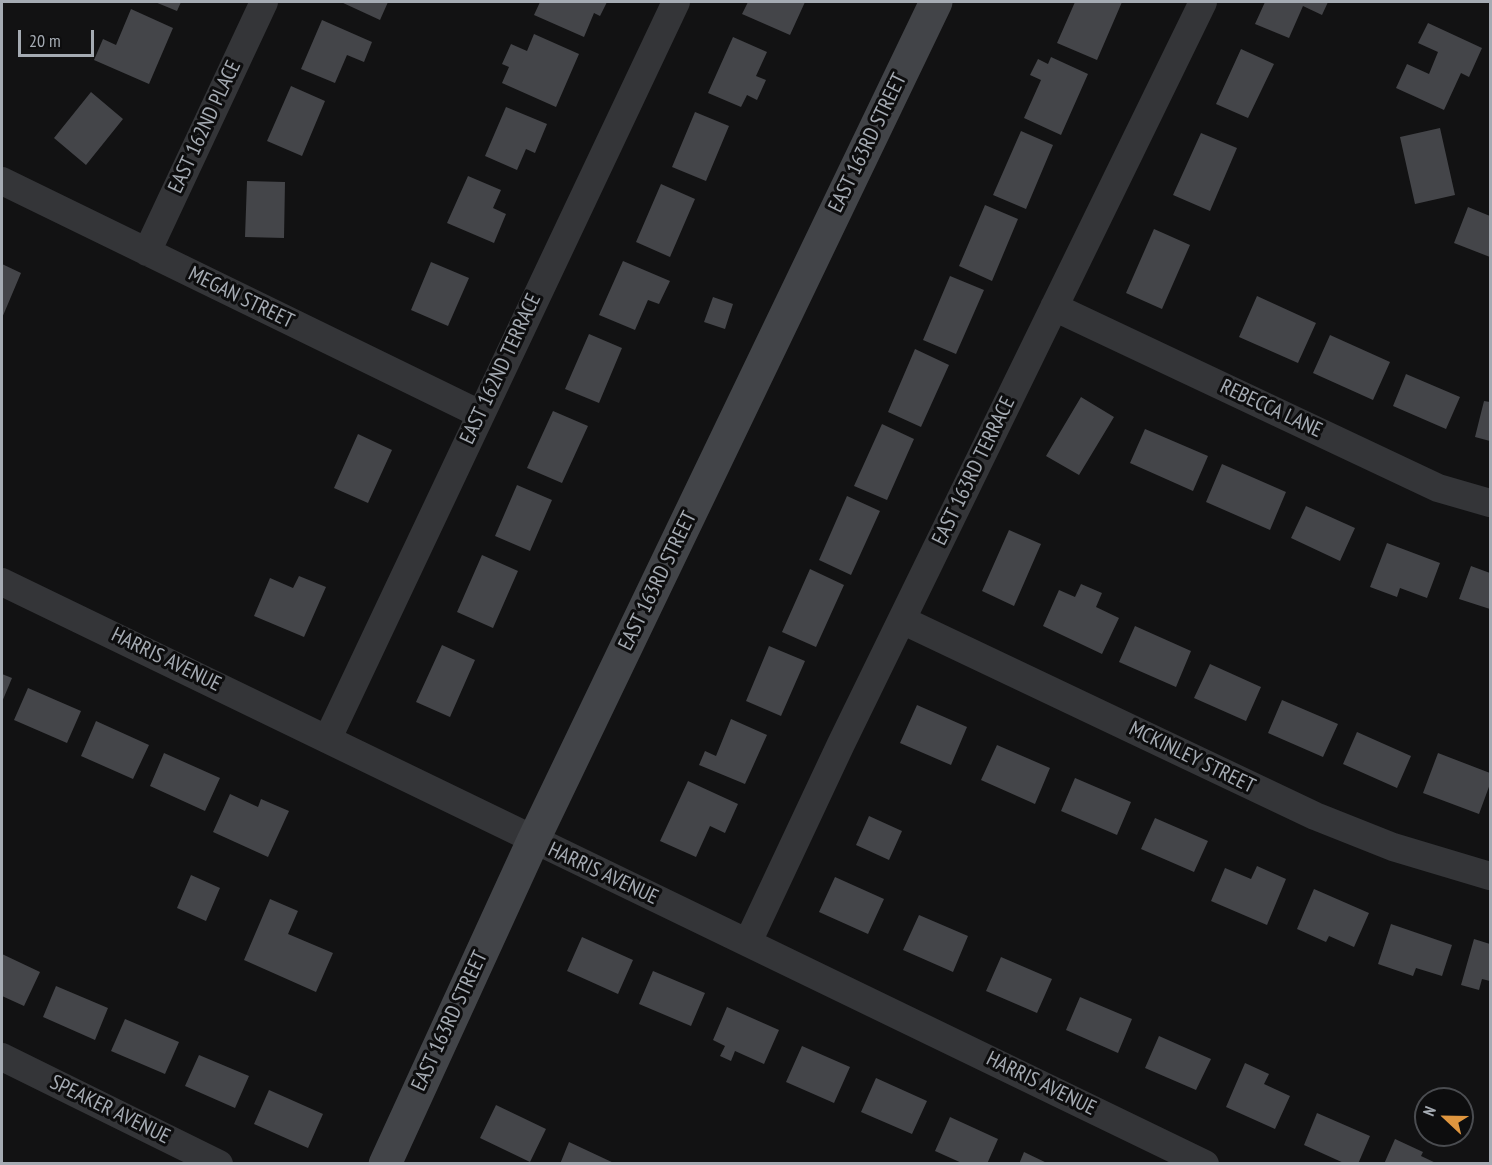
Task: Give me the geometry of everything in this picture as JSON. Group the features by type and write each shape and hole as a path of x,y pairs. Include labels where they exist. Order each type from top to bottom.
{"street":[{"name":"EAST 162ND PLACE","path":"147,252 264,2"},
{"name":"EAST 162ND TERRACE","path":"328,738 676,2"},
{"name":"EAST 163RD STREET","path":"387,1163 533,841 936,2"},
{"name":"EAST 163RD TERRACE","path":"748,942 1203,2"},
{"name":"MEGAN STREET","path":"2,182 480,414"},
{"name":"REBECCA LANE","path":"1054,308 1438,488 1491,503"},
{"name":"HARRIS AVENUE","path":"2,582 328,738 533,841 748,942 1205,1164"},
{"name":"MCKINLEY STREET","path":"902,620 1315,816 1393,847 1491,876"},
{"name":"SPEAKER AVENUE","path":"2,1057 219,1164"}],"building":[{"path":"155,2 181,2 177,11"},
{"path":"341,2 388,2 380,20"},
{"path":"540,2 607,2 600,16 594,13 584,37 534,15"},
{"path":"748,2 805,2 790,35 742,14"},
{"path":"1075,2 1122,2 1097,60 1057,43"},
{"path":"1265,2 1328,2 1322,15 1303,6 1289,38 1255,24"},
{"path":"131,9 173,28 149,84 94,60 103,39 116,45"},
{"path":"322,20 372,42 364,62 347,55 335,83 301,69"},
{"path":"1428,23 1482,48 1469,77 1461,73 1444,110 1396,88 1407,64 1429,74 1438,52 1418,43"},
{"path":"534,34 579,54 556,107 502,83 509,67 502,64 511,44 527,51"},
{"path":"733,37 767,52 756,76 766,80 757,100 747,95 741,107 708,93"},
{"path":"1241,49 1274,64 1248,118 1216,104"},
{"path":"1051,57 1088,74 1061,135 1024,118 1041,80 1030,75 1038,59 1048,64"},
{"path":"291,86 325,101 302,156 267,141"},
{"path":"91,92 123,119 86,165 54,138"},
{"path":"506,107 547,124 535,153 526,149 517,170 485,156"},
{"path":"695,112 729,126 706,181 672,167"},
{"path":"1440,128 1455,195 1415,204 1400,137"},
{"path":"1021,131 1053,145 1026,209 993,195"},
{"path":"1201,133 1237,148 1210,211 1173,195"},
{"path":"468,176 501,190 493,208 506,214 494,243 447,223"},
{"path":"247,181 285,182 284,238 245,237"},
{"path":"661,184 695,199 670,257 636,242"},
{"path":"985,205 1018,219 992,281 959,266"},
{"path":"1468,207 1490,216 1490,257 1454,243"},
{"path":"1154,229 1190,245 1162,309 1126,293"},
{"path":"623,261 670,281 659,304 648,300 635,330 599,315"},
{"path":"431,262 469,278 448,326 411,310"},
{"path":"2,264 21,273 2,318"},
{"path":"950,276 984,290 956,354 923,340"},
{"path":"1257,296 1316,323 1298,363 1239,337"},
{"path":"713,297 733,304 725,329 704,322"},
{"path":"589,334 622,348 599,403 565,389"},
{"path":"1330,335 1390,362 1373,400 1313,373"},
{"path":"915,349 949,365 921,427 888,412"},
{"path":"1406,374 1460,397 1446,429 1393,406"},
{"path":"1081,397 1114,417 1079,475 1046,456"},
{"path":"1484,401 1490,402 1490,441 1475,437"},
{"path":"553,411 588,426 562,483 527,468"},
{"path":"882,424 914,439 887,500 854,486"},
{"path":"1145,429 1208,456 1193,491 1130,463"},
{"path":"358,434 392,450 368,503 334,488"},
{"path":"1222,464 1286,492 1270,530 1206,502"},
{"path":"517,485 552,500 530,551 495,536"},
{"path":"847,496 880,511 851,575 819,560"},
{"path":"1306,506 1355,528 1340,561 1291,538"},
{"path":"1009,530 1041,544 1014,606 982,591"},
{"path":"1387,543 1440,563 1427,598 1400,588 1397,597 1370,587"},
{"path":"482,555 518,571 493,628 457,612"},
{"path":"1471,566 1490,573 1490,609 1459,599"},
{"path":"810,569 844,585 816,647 782,632"},
{"path":"299,576 326,587 304,637 254,616 270,578 293,588"},
{"path":"1081,584 1102,593 1096,607 1119,618 1102,654 1043,626 1059,590 1075,597"},
{"path":"1135,626 1191,651 1176,687 1119,662"},
{"path":"442,645 475,660 450,717 416,702"},
{"path":"769,646 805,661 781,716 746,701"},
{"path":"1210,664 1261,687 1246,721 1194,698"},
{"path":"2,674 12,678 2,702"},
{"path":"28,688 81,711 67,743 14,720"},
{"path":"1282,700 1338,724 1323,757 1268,733"},
{"path":"917,705 967,727 951,765 900,743"},
{"path":"731,719 767,735 745,784 699,765 705,751 716,756"},
{"path":"96,721 149,745 133,779 81,756"},
{"path":"1357,732 1411,756 1397,788 1343,764"},
{"path":"997,745 1050,768 1035,804 981,780"},
{"path":"164,753 220,778 205,811 150,786"},
{"path":"1438,753 1490,773 1490,784 1479,814 1423,793"},
{"path":"1075,778 1131,802 1117,835 1061,811"},
{"path":"688,781 738,804 725,833 710,826 696,857 660,841"},
{"path":"230,794 258,807 261,799 289,811 268,857 213,832"},
{"path":"869,816 902,831 889,860 856,845"},
{"path":"1155,818 1208,841 1194,872 1141,849"},
{"path":"1257,866 1286,879 1267,925 1211,901 1225,868 1251,879"},
{"path":"191,875 220,888 206,921 177,908"},
{"path":"835,877 884,899 868,934 819,912"},
{"path":"1314,889 1369,913 1354,947 1329,936 1326,942 1297,929"},
{"path":"270,899 298,911 288,934 333,953 316,992 244,960"},
{"path":"919,915 968,936 953,972 903,950"},
{"path":"1391,924 1452,945 1442,976 1416,968 1413,976 1378,964"},
{"path":"582,937 633,960 618,994 567,971"},
{"path":"1474,939 1490,944 1490,981 1482,979 1479,990 1461,985"},
{"path":"2,954 40,972 24,1006 2,996"},
{"path":"1001,957 1052,979 1037,1013 986,991"},
{"path":"653,971 705,993 691,1026 639,1004"},
{"path":"56,986 108,1008 95,1040 43,1017"},
{"path":"1080,997 1132,1019 1118,1053 1066,1030"},
{"path":"727,1007 779,1030 764,1064 735,1051 731,1061 720,1056 725,1046 713,1040"},
{"path":"125,1019 179,1042 165,1074 111,1051"},
{"path":"1159,1036 1211,1059 1196,1090 1145,1068"},
{"path":"802,1046 850,1067 834,1103 786,1082"},
{"path":"199,1055 249,1076 235,1108 185,1086"},
{"path":"1245,1063 1269,1074 1264,1084 1290,1096 1275,1129 1226,1107"},
{"path":"876,1078 927,1101 912,1134 861,1112"},
{"path":"269,1090 323,1114 308,1148 254,1124"},
{"path":"496,1105 546,1129 530,1162 480,1138"},
{"path":"1317,1113 1370,1136 1358,1164 1346,1164 1304,1145"},
{"path":"950,1117 998,1139 987,1164 964,1164 935,1151"},
{"path":"1395,1139 1423,1152 1421,1156 1438,1164 1384,1164"},
{"path":"569,1142 616,1164 560,1164"},
{"path":"1024,1152 1049,1164 1019,1164"}]}
